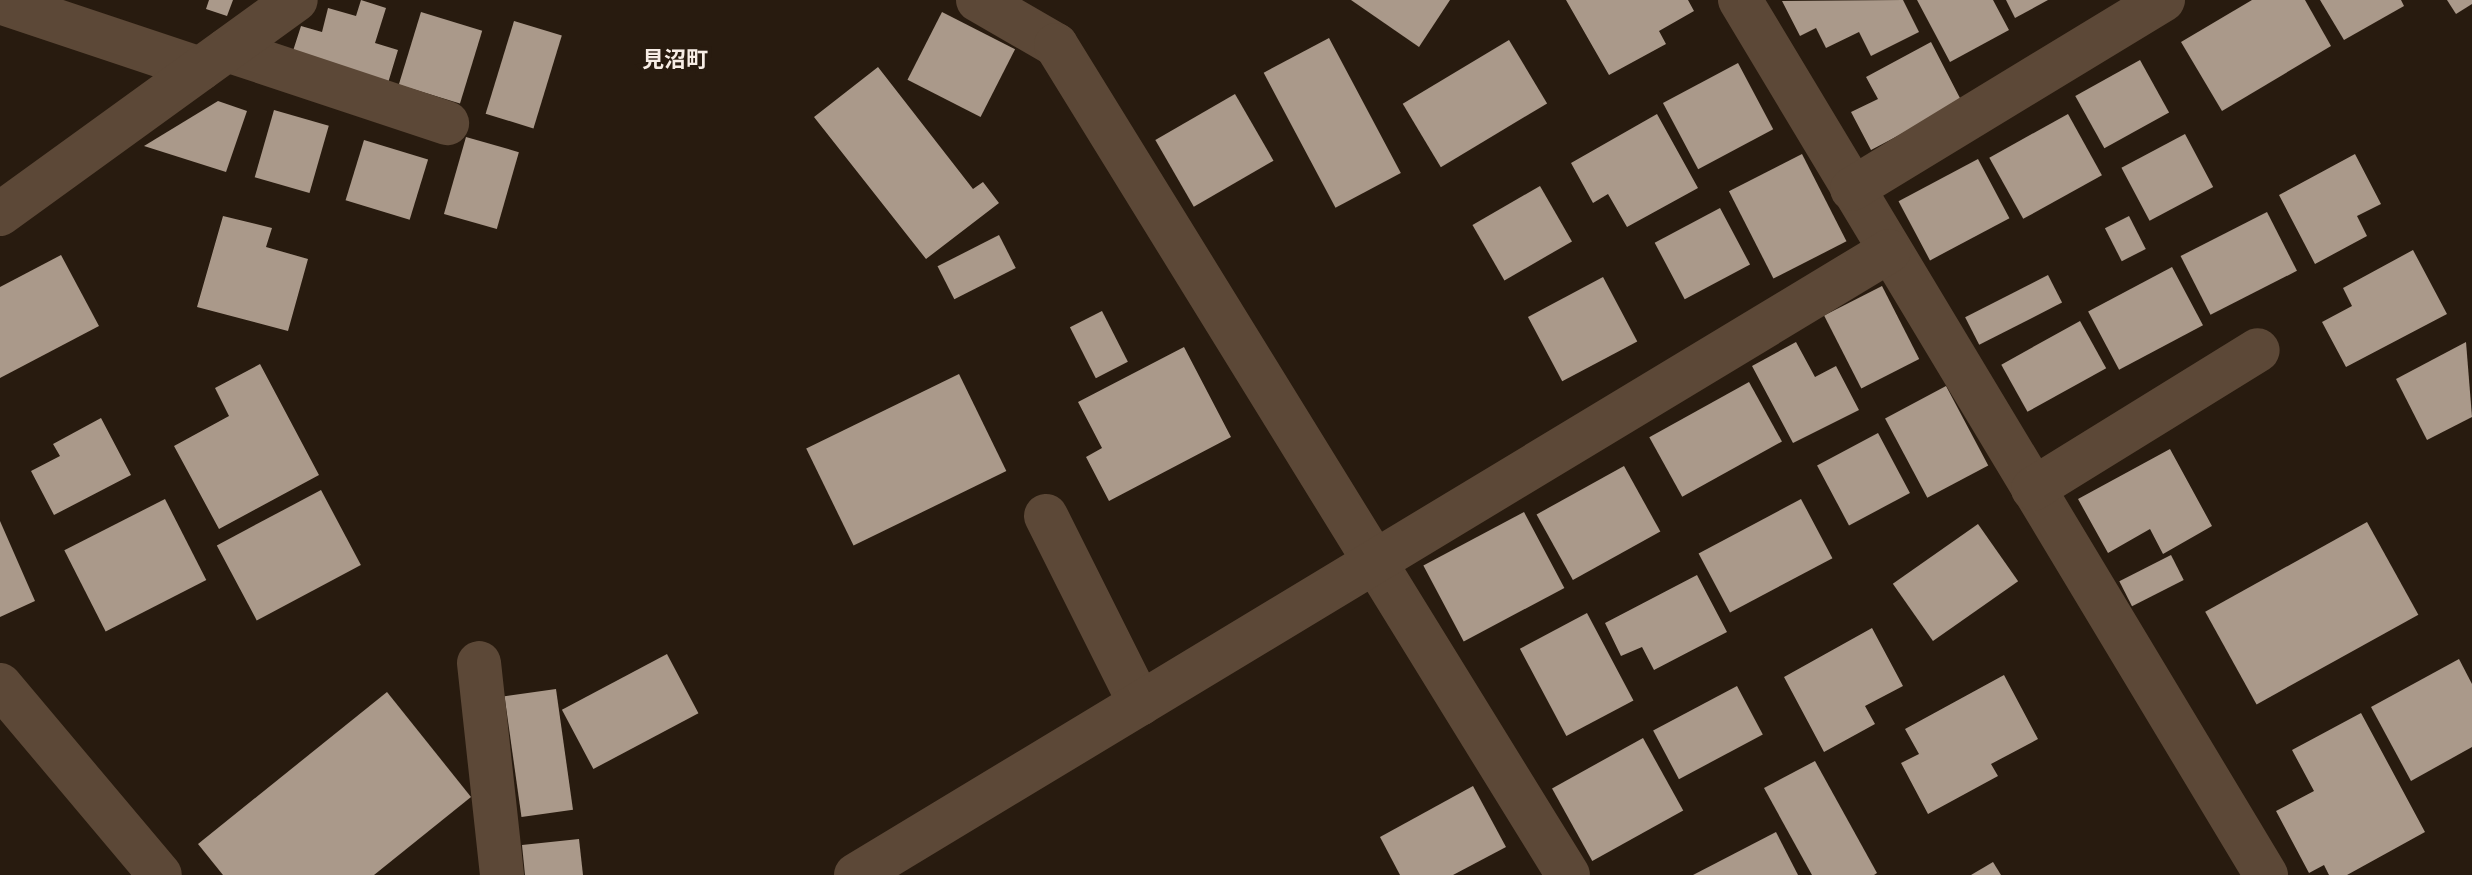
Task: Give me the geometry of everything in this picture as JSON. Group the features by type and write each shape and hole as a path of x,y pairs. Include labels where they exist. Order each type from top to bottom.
{"street":[{"path":"0,214 296,0"},
{"path":"978,0 1056,45 1378,561 1568,875"},
{"path":"1740,0 2266,875"},
{"path":"1852,189 2163,0"},
{"path":"0,2 447,123"},
{"path":"856,875 1889,251"},
{"path":"2033,489 2258,350"},
{"path":"1046,516 1140,704"},
{"path":"479,663 502,875"},
{"path":"0,685 160,875"}],"building":[{"path":"209,0 233,0 227,16 206,9"},
{"path":"361,0 386,8 375,43 398,50 388,83 292,54 301,26 322,32 328,8 356,16"},
{"path":"1351,0 1450,0 1419,47"},
{"path":"1566,0 1688,0 1694,11 1659,31 1666,44 1609,75"},
{"path":"1903,0 1919,32 1871,56 1859,32 1826,48 1816,28 1800,36 1782,1"},
{"path":"1917,0 1993,0 2009,30 1950,62"},
{"path":"2006,0 2048,0 2015,18"},
{"path":"2252,0 2305,0 2331,46 2222,111 2181,42"},
{"path":"2320,0 2401,0 2404,6 2344,40"},
{"path":"2447,0 2472,0 2472,4 2456,14"},
{"path":"421,12 482,31 460,103 399,85"},
{"path":"942,12 1015,49 981,117 907,80"},
{"path":"514,21 562,36 533,128 486,114"},
{"path":"1329,38 1401,173 1335,208 1264,73"},
{"path":"1509,40 1547,103 1441,167 1403,104"},
{"path":"1931,42 1962,102 1871,150 1851,112 1878,99 1866,77"},
{"path":"2140,60 2169,112 2104,148 2075,96"},
{"path":"1738,63 1773,129 1698,169 1663,103"},
{"path":"878,67 973,189 983,182 999,203 926,259 814,117"},
{"path":"1235,94 1274,161 1194,207 1155,140"},
{"path":"218,101 247,111 226,172 144,146"},
{"path":"274,110 329,126 309,193 255,177"},
{"path":"1657,114 1698,188 1627,227 1608,194 1593,203 1571,163"},
{"path":"2068,114 2102,175 2023,219 1989,158"},
{"path":"2185,134 2213,187 2150,221 2121,168"},
{"path":"466,137 519,152 497,229 444,214"},
{"path":"364,140 428,160 410,220 346,200"},
{"path":"1802,154 1846,241 1773,279 1729,191"},
{"path":"2355,154 2381,204 2357,216 2367,236 2315,264 2279,195"},
{"path":"1978,159 2009,218 1930,260 1899,201"},
{"path":"1540,186 1572,241 1504,280 1472,225"},
{"path":"1720,208 1750,265 1685,299 1655,243"},
{"path":"2267,212 2297,271 2211,315 2181,256"},
{"path":"223,216 272,228 266,247 308,259 288,331 197,307"},
{"path":"2129,216 2146,249 2122,261 2105,228"},
{"path":"999,235 1016,268 954,299 938,266"},
{"path":"2413,250 2447,314 2346,367 2322,322 2352,306 2343,288"},
{"path":"61,255 99,326 0,378 0,287"},
{"path":"2172,267 2203,325 2119,370 2088,312"},
{"path":"2048,275 2062,303 1979,345 1965,317"},
{"path":"1603,277 1637,341 1562,381 1528,317"},
{"path":"1882,286 1919,359 1861,389 1824,316"},
{"path":"1102,311 1128,362 1096,378 1070,327"},
{"path":"2080,321 2106,368 2027,412 2001,365"},
{"path":"1796,342 1815,377 1836,366 1859,410 1793,443 1752,366"},
{"path":"2466,342 2472,417 2427,440 2396,379"},
{"path":"1184,347 1231,437 1109,501 1086,457 1102,448 1078,402"},
{"path":"260,364 319,475 219,529 174,446 229,416 215,388"},
{"path":"959,374 1006,471 854,546 806,449"},
{"path":"1749,382 1782,441 1682,497 1649,437"},
{"path":"1946,386 1988,465 1927,498 1885,418"},
{"path":"101,418 131,475 54,515 31,471 60,456 53,444"},
{"path":"1878,433 1910,493 1849,525 1817,465"},
{"path":"2170,449 2212,526 2163,554 2150,529 2108,553 2078,499"},
{"path":"1624,466 1660,532 1573,580 1537,514"},
{"path":"321,490 361,565 257,620 217,545"},
{"path":"165,499 206,580 106,631 64,550"},
{"path":"1801,499 1832,558 1730,613 1699,553"},
{"path":"1524,512 1564,588 1464,641 1423,566"},
{"path":"0,521 35,601 0,617"},
{"path":"2367,522 2418,615 2257,704 2205,612"},
{"path":"1978,524 2018,581 1933,641 1893,584"},
{"path":"2171,555 2184,580 2132,606 2119,581"},
{"path":"1697,575 1727,632 1654,670 1642,647 1621,656 1605,623"},
{"path":"1587,613 1633,700 1566,736 1520,649"},
{"path":"1872,628 1903,686 1865,706 1875,724 1824,752 1784,677"},
{"path":"667,654 698,713 593,769 562,710"},
{"path":"2459,659 2472,684 2472,747 2411,781 2371,707"},
{"path":"2004,675 2038,739 1991,764 1998,776 1928,814 1901,763 1919,754 1905,729"},
{"path":"1737,686 1763,735 1679,779 1653,731"},
{"path":"556,689 573,810 521,817 505,696"},
{"path":"387,692 471,797 374,875 223,875 198,844"},
{"path":"2361,713 2425,832 2347,875 2329,875 2324,865 2309,873 2276,811 2314,791 2292,750"},
{"path":"1643,738 1683,811 1592,861 1552,788"},
{"path":"1815,761 1877,873 1874,875 1812,875 1764,788"},
{"path":"1473,786 1506,847 1453,875 1400,875 1380,837"},
{"path":"1776,832 1798,875 1693,875"},
{"path":"579,839 583,875 525,875 522,845"},
{"path":"1993,862 2001,875 1971,875"}],"district":[{"name":"見沼町","path":"675,59"}]}
